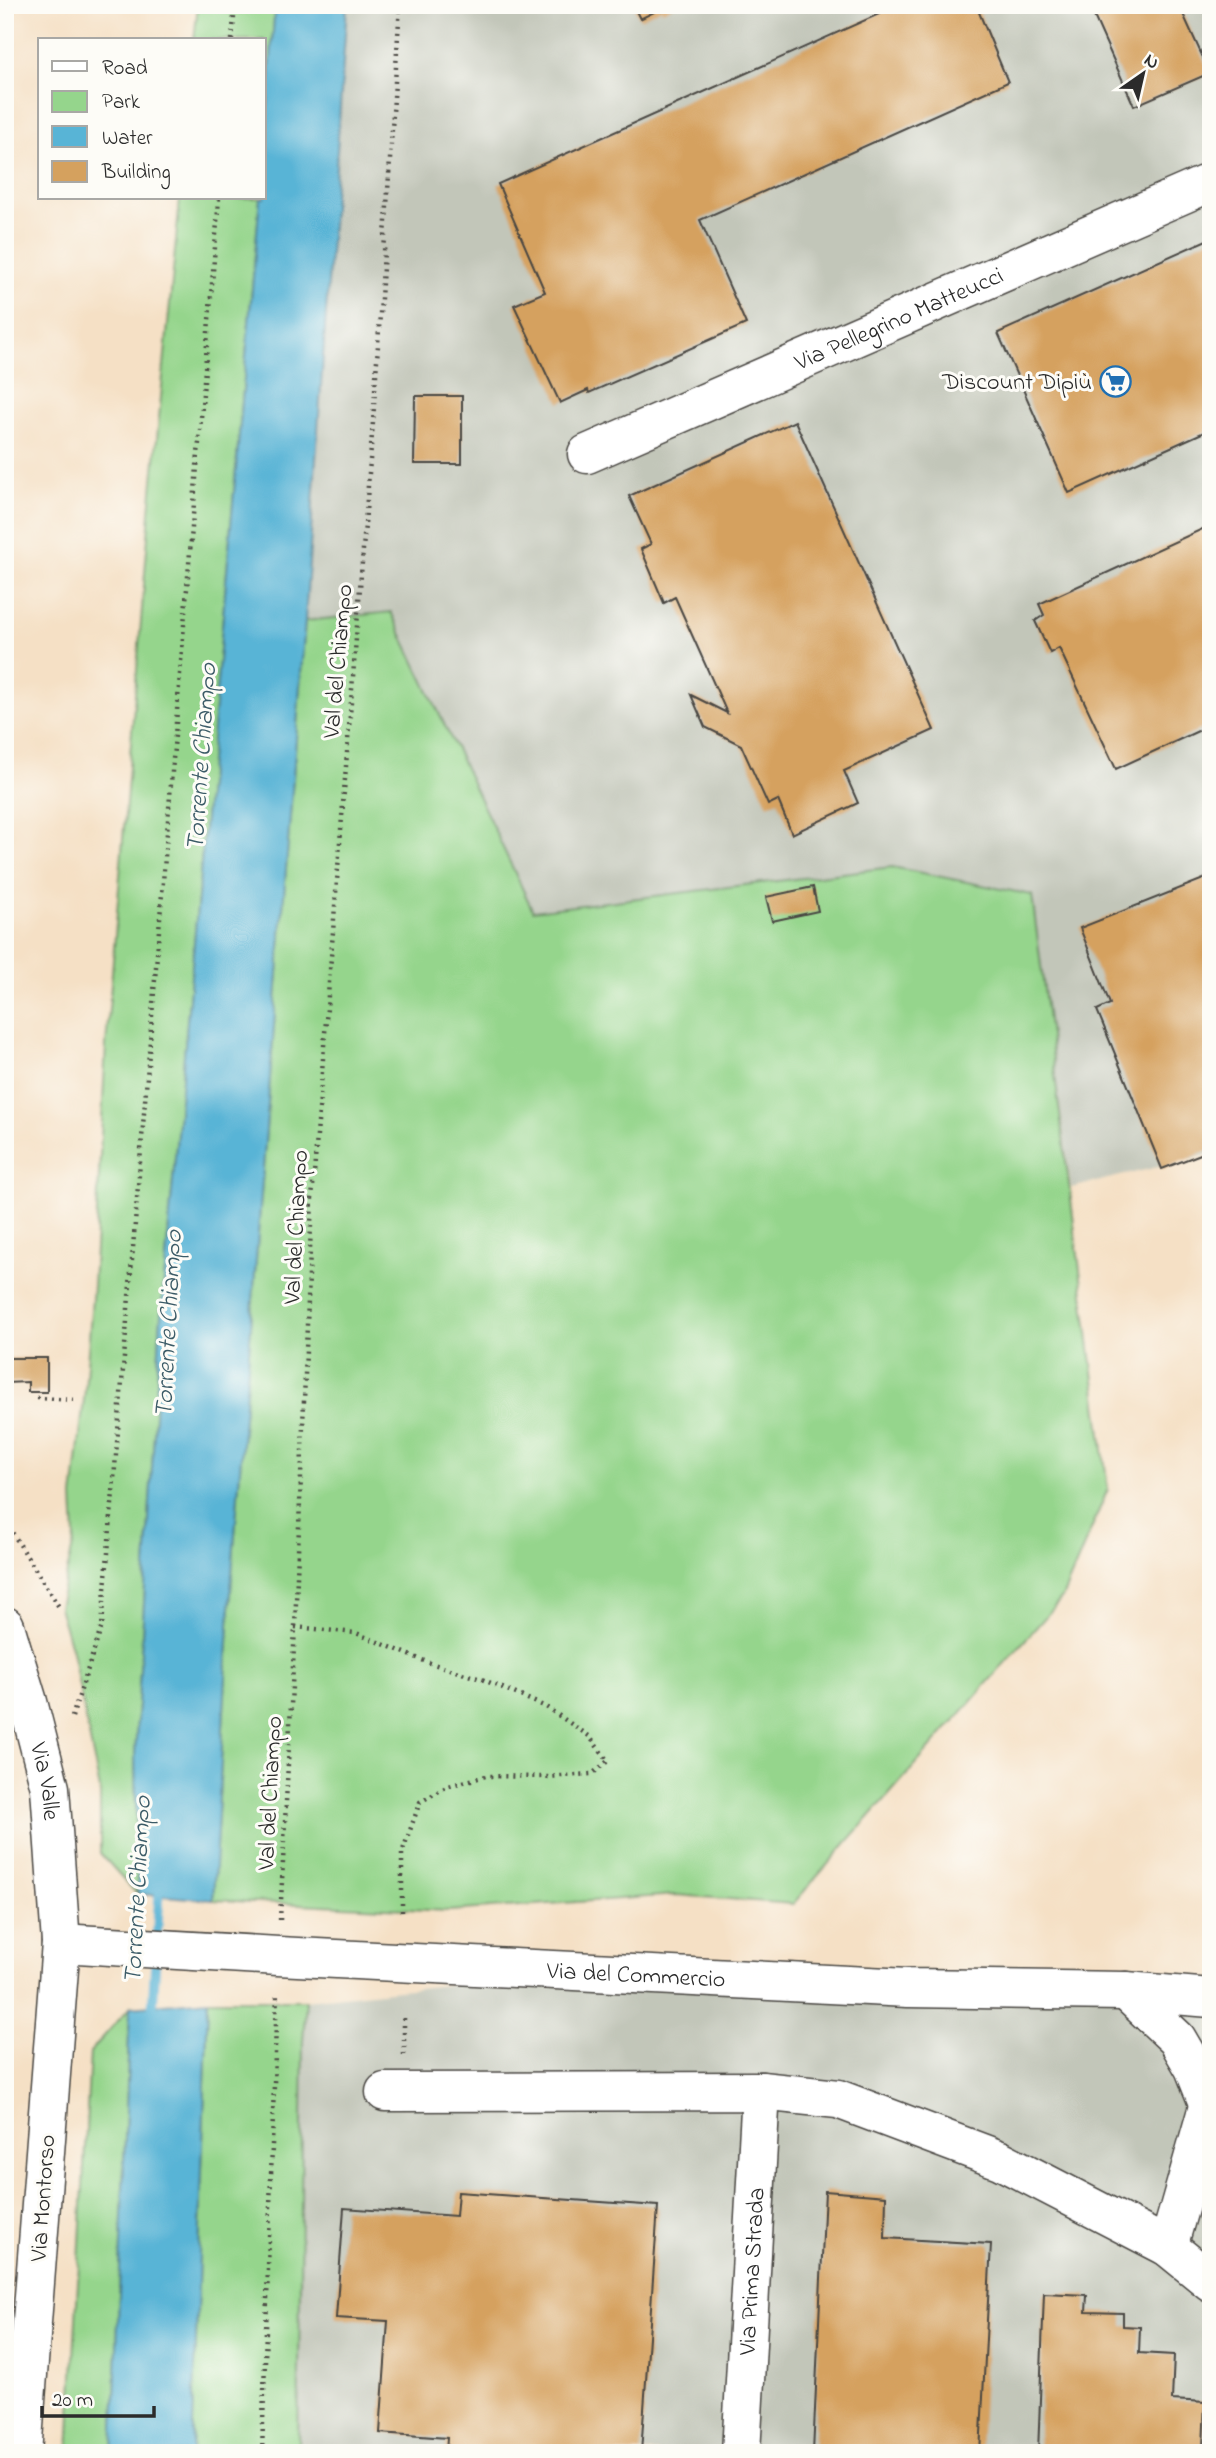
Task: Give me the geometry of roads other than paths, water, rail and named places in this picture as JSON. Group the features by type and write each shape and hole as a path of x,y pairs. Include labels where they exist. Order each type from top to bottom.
{"street":[{"name":"Via Pellegrino Matteucci","path":"587,454 1211,182"},
{"name":"Via Valle","path":"5,1626 50,1788 61,1942"},
{"name":"Via del Commercio","path":"61,1942 278,1956 908,1988 1126,1991 1211,1998"},
{"name":"Via Montorso","path":"22,2453 61,1942"},
{"path":"1126,1991 1177,2039 1209,2100 1168,2247"},
{"path":"385,2092 761,2091 838,2099 1000,2160 1168,2247 1211,2282"},
{"name":"Via Prima Strada","path":"741,2453 761,2091"}],"water":[{"path":"275,5 347,5 305,621 232,1574 213,1900 138,1894 135,1755 161,1315 260,200 266,200 266,121"},
{"path":"208,2000 192,2453 113,2453 130,2007"}],"waterway":[{"name":"Torrente Chiampo","path":"152,2018 160,1884"}],"place":[{"name":"Discount Dipiù","path":"1115,381"}]}
